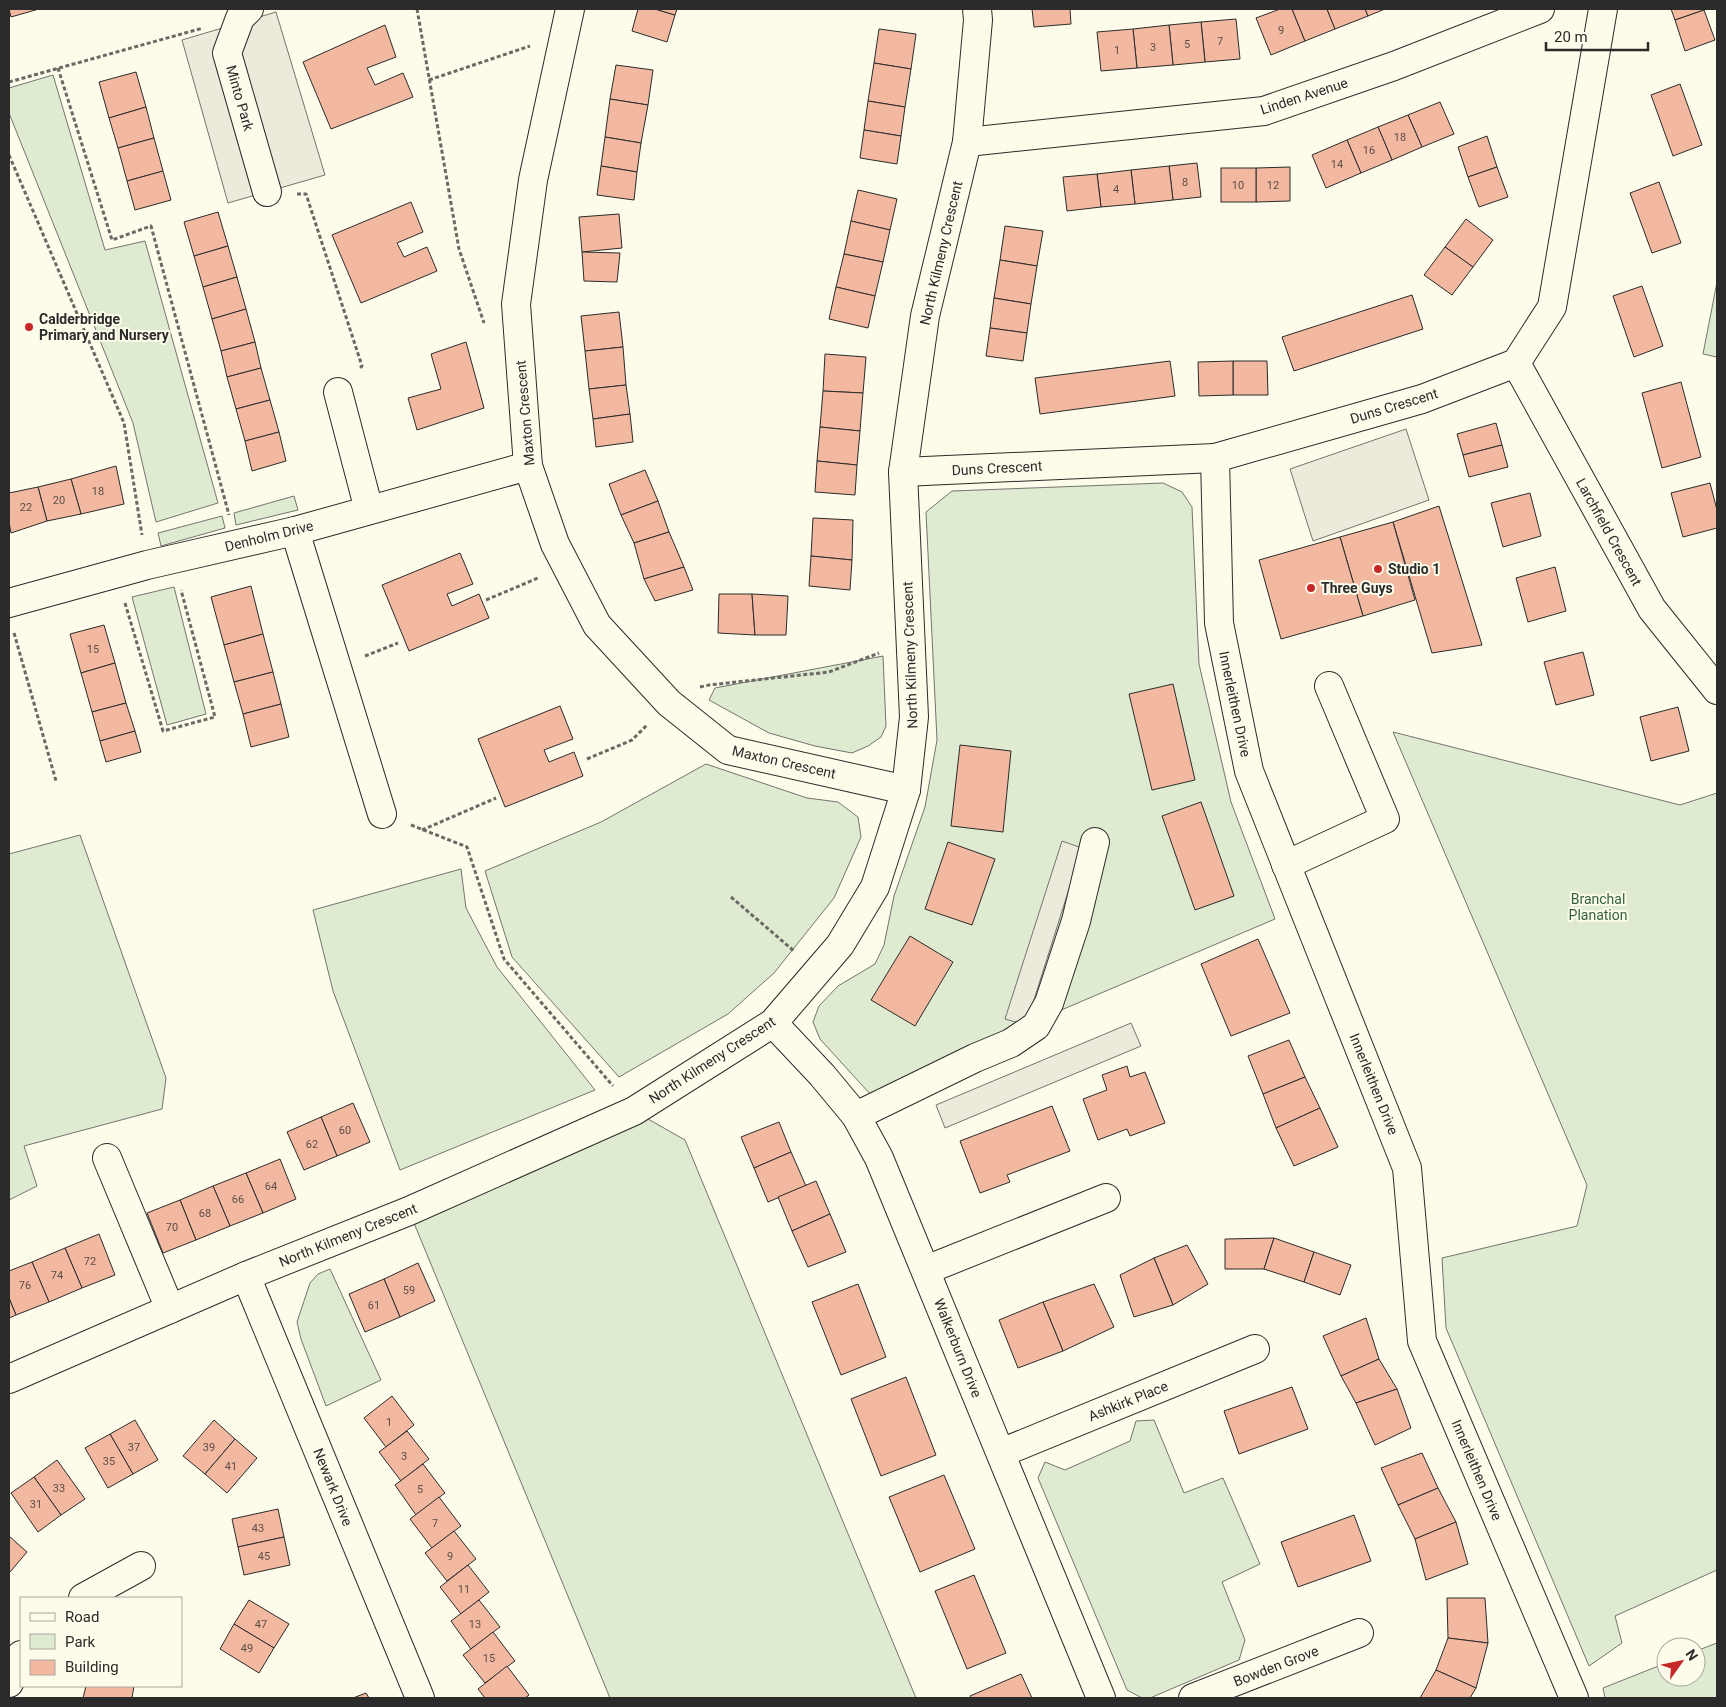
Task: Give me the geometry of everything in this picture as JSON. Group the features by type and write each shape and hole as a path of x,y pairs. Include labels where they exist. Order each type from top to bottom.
{"street":[{"name":"North Kilmeny Crescent","path":"9,1379 246,1276 408,1211 634,1111 773,1023 840,945 875,887 906,790 914,717 903,472 925,316 968,142 978,9"},
{"name":"Linden Avenue","path":"968,142 1264,111 1394,66 1540,9"},
{"path":"1516,363 1552,307 1602,9"},
{"name":"Minto Park","path":"244,13 227,54 267,192"},
{"name":"Maxton Crescent","path":"566,16 533,180 516,304 528,466 555,544 597,625 666,700 728,750 906,790"},
{"name":"Duns Crescent","path":"903,472 1215,458 1422,399 1516,363"},
{"name":"Larchfield Crescent","path":"1516,363 1652,609 1717,690"},
{"path":"338,392 369,510"},
{"name":"Innerleithen Drive","path":"1215,458 1219,624 1249,771 1407,1168 1422,1341 1574,1698"},
{"name":"Denholm Drive","path":"9,603 147,565 295,531 528,466"},
{"path":"295,531 382,814"},
{"path":"1286,865 1384,820 1329,686"},
{"path":"856,1116 1011,1043 1036,1026 1049,1003 1076,921 1095,842"},
{"name":"Walkerburn Drive","path":"773,1023 822,1075 856,1116 879,1158 1101,1698"},
{"path":"107,1158 170,1309"},
{"path":"926,1270 1106,1198"},
{"name":"Newark Drive","path":"246,1276 420,1698"},
{"name":"Ashkirk Place","path":"1001,1453 1256,1349"},
{"path":"85,1597 141,1566"},
{"name":"Bowden Grove","path":"1193,1698 1359,1633"},
{"path":"9,1683 20,1657"}],"path":[{"path":"417,9 459,249 487,330"},
{"path":"9,82 244,13"},
{"path":"429,80 566,16"},
{"path":"58,68 112,240 152,226 237,544"},
{"path":"9,155 124,423 147,565"},
{"path":"267,192 306,194 362,366 338,392"},
{"path":"117,573 164,732 215,716 173,559"},
{"path":"486,600 566,566"},
{"path":"14,632 56,781"},
{"path":"587,759 632,740 666,700 709,684 829,672 910,642"},
{"path":"422,830 496,798"},
{"path":"382,814 467,847 504,959 634,1111"},
{"path":"731,897 818,971"}],"green space":[{"path":"53,75 105,250 145,241 218,503 156,522 133,423 9,113 9,88"},
{"path":"1717,282 1717,357 1703,354"},
{"path":"1163,483 1182,492 1192,507 1199,664 1231,802 1275,919 1026,1025 871,1095 820,1039 813,1022 819,1006 838,986 875,964 884,945 894,896 925,807 937,740 926,512 952,491"},
{"path":"294,496 298,510 236,525 234,513"},
{"path":"222,516 225,528 161,546 158,533"},
{"path":"174,587 206,714 167,725 132,597"},
{"path":"883,656 886,726 881,737 868,746 852,753 815,746 769,733 709,700 715,688"},
{"name":"Branchal Planation","path":"1393,732 1680,805 1717,793 1717,1570 1615,1616 1622,1643 1589,1666 1446,1328 1442,1258 1577,1226 1587,1185"},
{"path":"706,764 807,798 838,802 858,817 861,837 834,898 774,973 728,1014 619,1077 512,957 485,871 601,822"},
{"path":"80,835 166,1078 162,1109 24,1146 37,1186 9,1200 9,854"},
{"path":"461,869 466,908 497,967 595,1090 400,1170 333,991 313,910"},
{"path":"634,1111 685,1140 916,1698 610,1698 409,1211"},
{"path":"330,1269 381,1380 326,1406 301,1339 297,1322 310,1283 318,1274"},
{"path":"1154,1420 1184,1493 1223,1478 1260,1564 1222,1582 1245,1640 1239,1660 1150,1698 1142,1698 1127,1690 1038,1478 1045,1462 1065,1470 1130,1441 1136,1421"},
{"path":"1717,1643 1717,1698 1605,1698 1603,1688 1656,1667 1656,1687 1706,1687 1706,1647"}],"shaded area":[{"path":"276,12 325,175 228,203 182,40"},
{"path":"1406,429 1429,500 1313,541 1290,469"},
{"path":"1062,841 1082,848 1026,1025 1005,1019"},
{"path":"1131,1023 1141,1046 945,1128 936,1105"}],"building":[{"path":"9,9 39,9 11,17"},
{"path":"638,9 655,9 675,15 667,42 632,31"},
{"path":"655,9 677,9 675,15"},
{"path":"1032,9 1070,9 1071,24 1034,27"},
{"path":"1280,9 1292,9 1305,41 1271,55 1256,18"},
{"path":"1292,9 1327,9 1335,29 1305,41"},
{"path":"1327,9 1365,9 1368,16 1335,29"},
{"path":"1365,9 1385,9 1368,16"},
{"path":"1671,9 1704,9 1704,10 1675,20"},
{"path":"1704,10 1715,40 1685,51 1675,20"},
{"path":"1236,19 1240,59 1205,62 1201,22"},
{"path":"1201,22 1205,62 1173,65 1169,25"},
{"path":"385,25 396,57 367,68 375,85 403,73 413,97 331,129 303,62"},
{"path":"1169,25 1173,65 1137,68 1133,29"},
{"path":"879,29 916,34 911,69 874,63"},
{"path":"1133,29 1137,68 1101,71 1097,32"},
{"path":"874,63 911,69 905,107 868,101"},
{"path":"616,65 653,70 648,105 610,99"},
{"path":"136,72 146,107 109,118 99,82"},
{"path":"1680,84 1702,145 1673,156 1651,95"},
{"path":"610,99 648,105 641,143 605,137"},
{"path":"868,101 905,107 901,136 864,130"},
{"path":"1440,102 1454,134 1422,147 1408,115"},
{"path":"146,107 154,138 118,148 109,118"},
{"path":"1408,115 1422,147 1392,160 1378,127"},
{"path":"1378,127 1392,160 1361,173 1347,140"},
{"path":"864,130 901,136 897,164 860,158"},
{"path":"1487,136 1497,167 1468,177 1458,147"},
{"path":"605,137 641,143 637,172 601,166"},
{"path":"154,138 163,171 127,181 118,148"},
{"path":"1347,140 1361,173 1326,188 1312,155"},
{"path":"1197,163 1201,197 1173,200 1169,166"},
{"path":"601,166 637,172 634,200 597,195"},
{"path":"1169,166 1173,200 1135,204 1131,170"},
{"path":"1290,167 1290,201 1256,202 1256,168"},
{"path":"1497,167 1508,197 1479,207 1468,177"},
{"path":"1221,168 1256,168 1256,202 1221,202"},
{"path":"1131,170 1135,204 1101,207 1097,174"},
{"path":"163,171 171,200 135,210 127,181"},
{"path":"1097,174 1101,207 1067,211 1063,177"},
{"path":"1659,182 1681,243 1652,253 1630,193"},
{"path":"858,190 897,199 890,230 851,221"},
{"path":"411,202 423,232 397,243 404,257 427,247 437,271 361,303 332,235"},
{"path":"218,212 228,246 194,256 184,222"},
{"path":"619,214 622,248 582,252 579,217"},
{"path":"1466,219 1493,240 1473,267 1445,247"},
{"path":"851,221 890,230 883,262 844,254"},
{"path":"1005,226 1043,231 1037,266 1000,260"},
{"path":"228,246 237,277 203,287 194,256"},
{"path":"1445,247 1473,267 1452,295 1424,275"},
{"path":"582,252 620,253 617,282 584,281"},
{"path":"844,254 883,262 875,296 836,287"},
{"path":"1000,260 1037,266 1031,304 994,298"},
{"path":"237,277 246,309 212,319 203,287"},
{"path":"1642,286 1663,346 1634,357 1613,296"},
{"path":"836,287 875,296 868,328 829,319"},
{"path":"1412,295 1423,329 1294,371 1282,337"},
{"path":"994,298 1031,304 1027,333 990,328"},
{"path":"246,309 255,342 221,351 212,319"},
{"path":"619,312 623,347 585,351 581,316"},
{"path":"990,328 1027,333 1023,361 986,356"},
{"path":"255,342 261,368 227,377 221,351"},
{"path":"466,342 484,408 417,430 408,398 441,389 431,354"},
{"path":"623,347 626,385 589,389 585,351"},
{"path":"825,354 866,357 863,393 823,391"},
{"path":"1170,361 1175,396 1040,414 1035,378"},
{"path":"1233,361 1267,361 1268,395 1233,395"},
{"path":"1233,361 1233,395 1199,396 1198,362"},
{"path":"261,368 270,400 236,409 227,377"},
{"path":"1681,382 1701,457 1662,468 1642,393"},
{"path":"626,385 630,414 593,419 589,389"},
{"path":"823,391 863,393 860,431 820,427"},
{"path":"270,400 279,432 245,441 236,409"},
{"path":"630,414 633,442 596,447 593,419"},
{"path":"1496,423 1502,445 1463,455 1457,434"},
{"path":"820,427 860,431 857,465 817,461"},
{"path":"279,432 286,461 252,471 245,441"},
{"path":"1502,445 1508,467 1469,477 1463,455"},
{"path":"817,461 857,465 855,495 815,492"},
{"path":"116,466 124,504 81,514 71,479"},
{"path":"645,470 658,501 621,515 609,484"},
{"path":"71,479 81,514 47,521 38,487"},
{"path":"1710,483 1717,510 1717,528 1683,537 1671,493"},
{"path":"38,487 47,521 11,533 9,493"},
{"path":"1530,493 1541,536 1503,547 1491,503"},
{"path":"658,501 669,532 634,543 621,515"},
{"path":"1439,506 1482,645 1432,653 1393,522"},
{"path":"813,518 853,520 852,560 811,556"},
{"name":"Studio 1","path":"1393,522 1415,600 1363,616 1340,537"},
{"path":"669,532 684,567 644,579 634,543"},
{"name":"Three Guys","path":"1340,537 1363,616 1281,639 1259,560"},
{"path":"460,553 473,584 447,594 452,606 479,594 489,618 409,651 382,585"},
{"path":"811,556 852,560 850,590 809,586"},
{"path":"684,567 693,590 655,601 644,579"},
{"path":"1555,567 1566,611 1528,622 1516,578"},
{"path":"251,586 263,634 224,645 211,597"},
{"path":"719,594 752,594 755,635 718,633"},
{"path":"752,594 788,596 786,635 755,635"},
{"path":"104,625 115,663 81,673 70,634"},
{"path":"263,634 273,672 234,682 224,645"},
{"path":"1583,652 1594,695 1556,705 1544,662"},
{"path":"115,663 126,703 92,712 81,673"},
{"path":"273,672 281,704 243,714 234,682"},
{"path":"1173,684 1195,780 1152,790 1129,694"},
{"path":"126,703 135,731 100,741 92,712"},
{"path":"281,704 289,737 251,747 243,714"},
{"path":"560,706 573,739 544,750 549,762 574,752 583,776 505,807 478,739"},
{"path":"1678,707 1689,751 1651,761 1640,717"},
{"path":"135,731 141,752 106,762 100,741"},
{"path":"960,745 1011,751 1003,832 951,826"},
{"path":"1201,802 1234,896 1195,910 1162,816"},
{"path":"948,842 995,859 972,925 925,909"},
{"path":"910,936 953,962 915,1026 871,1000"},
{"path":"1258,939 1290,1013 1231,1036 1201,964"},
{"path":"1289,1040 1305,1077 1263,1094 1248,1056"},
{"path":"1127,1066 1130,1077 1145,1072 1165,1123 1130,1136 1127,1129 1098,1140 1083,1099 1107,1090 1102,1075"},
{"path":"1305,1077 1320,1108 1276,1128 1263,1094"},
{"path":"353,1103 370,1142 337,1156 321,1117"},
{"path":"1052,1106 1070,1151 1007,1175 1010,1182 980,1193 960,1141"},
{"path":"1320,1108 1338,1147 1294,1166 1276,1128"},
{"path":"321,1117 337,1156 304,1170 287,1132"},
{"path":"779,1122 791,1152 754,1168 741,1137"},
{"path":"791,1152 806,1186 768,1202 754,1168"},
{"path":"280,1159 296,1199 263,1213 246,1173"},
{"path":"246,1173 263,1213 230,1226 213,1186"},
{"path":"816,1181 830,1214 792,1231 778,1197"},
{"path":"213,1186 230,1226 196,1240 180,1200"},
{"path":"180,1200 196,1240 163,1253 147,1213"},
{"path":"830,1214 846,1252 808,1267 792,1231"},
{"path":"99,1234 115,1275 82,1288 65,1248"},
{"path":"1274,1238 1264,1269 1225,1269 1225,1239"},
{"path":"1274,1238 1314,1252 1304,1282 1264,1269"},
{"path":"1187,1245 1208,1284 1173,1305 1154,1258"},
{"path":"65,1248 82,1288 49,1302 32,1262"},
{"path":"1314,1252 1351,1265 1340,1295 1304,1282"},
{"path":"1154,1258 1173,1305 1134,1317 1120,1275"},
{"path":"32,1262 49,1302 16,1315 9,1298 9,1271"},
{"path":"418,1263 435,1301 400,1317 384,1279"},
{"path":"384,1279 400,1317 365,1332 349,1294"},
{"path":"858,1284 886,1357 841,1375 812,1302"},
{"path":"1094,1284 1114,1327 1063,1351 1043,1302"},
{"path":"9,1298 16,1315 9,1318"},
{"path":"1043,1302 1063,1351 1018,1368 999,1320"},
{"path":"1366,1318 1379,1359 1341,1376 1323,1336"},
{"path":"1379,1359 1397,1389 1356,1403 1341,1376"},
{"path":"906,1377 936,1455 881,1476 851,1399"},
{"path":"1292,1387 1308,1429 1239,1454 1224,1411"},
{"path":"1397,1389 1411,1428 1375,1445 1356,1403"},
{"path":"392,1396 414,1425 386,1447 364,1418"},
{"path":"135,1420 158,1460 133,1474 110,1434"},
{"path":"214,1420 235,1439 205,1474 183,1456"},
{"path":"407,1431 429,1459 401,1481 379,1452"},
{"path":"110,1434 133,1474 108,1488 85,1448"},
{"path":"235,1439 257,1458 227,1493 205,1474"},
{"path":"1422,1453 1438,1488 1398,1505 1381,1468"},
{"path":"57,1460 85,1499 61,1515 34,1477"},
{"path":"423,1464 445,1493 416,1515 395,1485"},
{"path":"944,1475 975,1549 920,1572 889,1497"},
{"path":"34,1477 61,1515 38,1532 11,1493"},
{"path":"1438,1488 1456,1522 1415,1539 1398,1505"},
{"path":"439,1497 461,1526 432,1548 410,1519"},
{"path":"278,1509 284,1537 238,1547 232,1519"},
{"path":"1354,1515 1371,1561 1298,1587 1281,1542"},
{"path":"1456,1522 1468,1564 1426,1580 1415,1539"},
{"path":"454,1531 476,1559 447,1581 425,1553"},
{"path":"9,1536 27,1552 10,1572 9,1571"},
{"path":"284,1537 290,1565 244,1575 238,1547"},
{"path":"468,1565 489,1592 461,1614 440,1587"},
{"path":"974,1575 1006,1653 967,1669 935,1591"},
{"path":"1447,1598 1485,1598 1488,1643 1448,1638"},
{"path":"249,1600 289,1624 274,1648 234,1624"},
{"path":"479,1600 500,1627 471,1649 451,1621"},
{"path":"234,1624 274,1648 259,1673 220,1649"},
{"path":"493,1632 515,1661 485,1683 463,1655"},
{"path":"1448,1638 1488,1643 1476,1688 1436,1670"},
{"path":"507,1666 529,1695 525,1698 485,1698 478,1689"},
{"path":"1436,1670 1476,1688 1470,1698 1420,1698"},
{"path":"1021,1674 1032,1698 971,1698 970,1696"},
{"path":"86,1687 134,1687 132,1698 83,1698"},
{"path":"366,1693 369,1698 353,1698"}],"place":[{"name":"Calderbridge Primary and Nursery","path":"29,327"},
{"name":"Studio 1","path":"1378,569"},
{"name":"Three Guys","path":"1311,588"}]}
